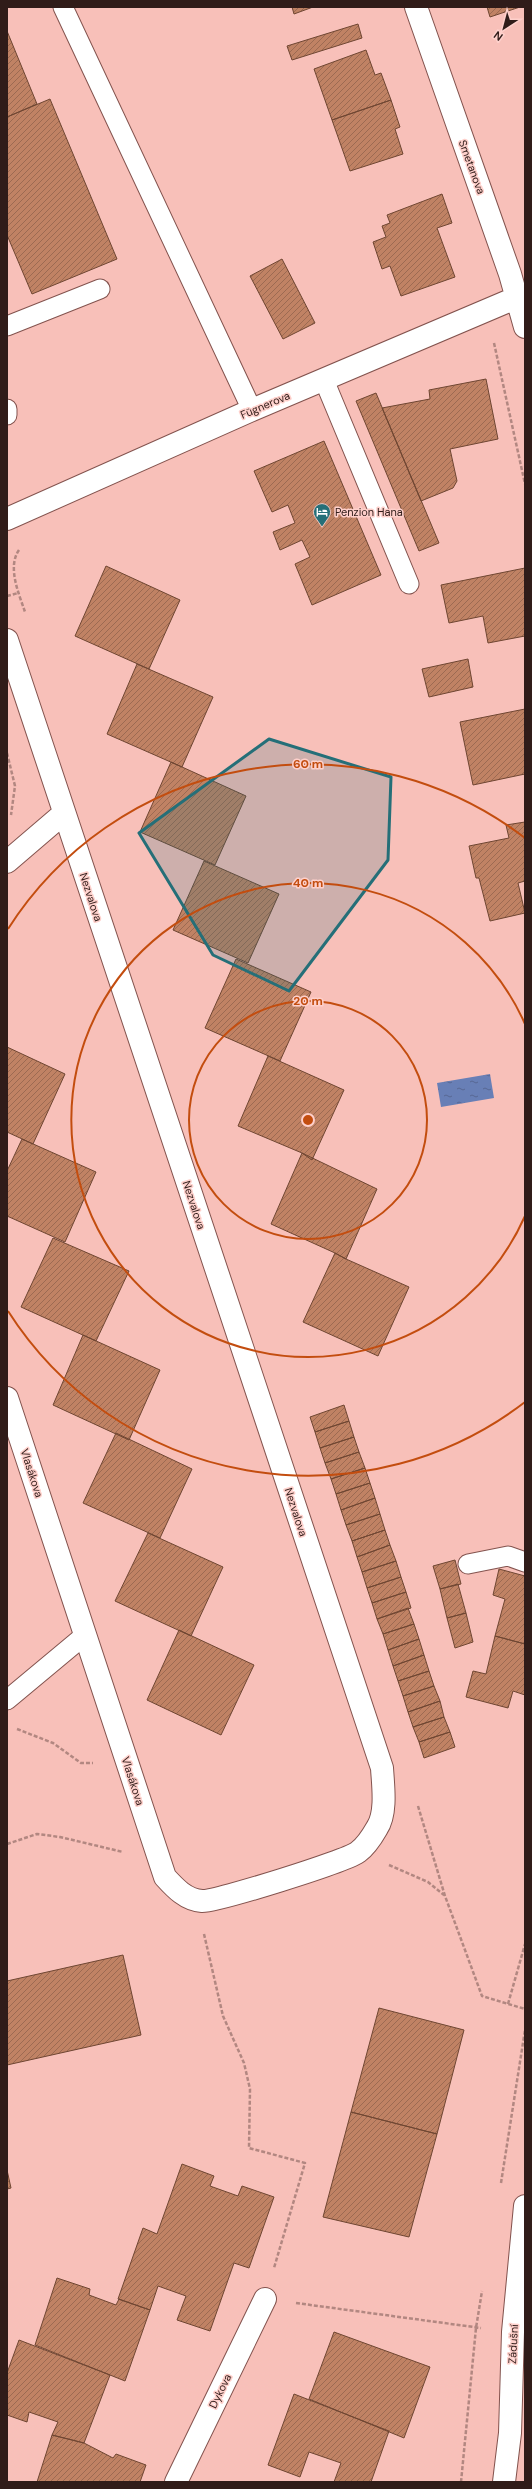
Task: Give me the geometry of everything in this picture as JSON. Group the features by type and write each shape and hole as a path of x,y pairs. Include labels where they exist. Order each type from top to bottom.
{"street":[{"name":"Smetanova","path":"416,7 510,274 520,296 525,327"},
{"name":"Fügnerova","path":"7,519 252,410 520,296"},
{"name":"Nezvalova","path":"7,640 63,814 382,1768 384,1797 378,1827 359,1852"},
{"path":"7,862 63,814"},
{"name":"Vlasákova","path":"7,1398 165,1877 181,1894 202,1901"},
{"path":"202,1901 262,1885 339,1861 359,1852"},
{"name":"Zádušní","path":"504,2482 510,2433 513,2332 525,2206"},
{"name":"Dykova","path":"176,2482 265,2299"}],"lane":[{"path":"63,7 252,410"},
{"path":"7,326 100,289"},
{"path":"324,380 409,584"},
{"path":"7,409 7,414"},
{"path":"468,1564 508,1556 525,1562"},
{"path":"7,1700 85,1635"}],"path":[{"path":"489,343 494,343 525,484"},
{"path":"21,547 14,558 15,580 26,615"},
{"path":"7,596 18,593"},
{"path":"7,753 15,786 9,819"},
{"path":"16,1728 52,1743 81,1763 128,1766"},
{"path":"416,1800 445,1896 482,1996 525,2009"},
{"path":"7,1844 37,1834 60,1837 159,1860"},
{"path":"359,1852 428,1882 445,1896"},
{"path":"202,1901 203,1931 223,2016 244,2063 250,2089 249,2148 305,2163 265,2299 513,2332"},
{"path":"508,2004 525,1944"},
{"path":"500,2188 525,2030"},
{"path":"461,2482 476,2328 483,2289"}],"highlighted area":[{"path":"269,739 391,777 388,860 289,991 213,955 139,833"}],"water":[{"path":"490,1074 494,1098 441,1107 437,1083"}],"building":[{"path":"292,7 313,7 294,14"},
{"path":"487,7 520,7 490,17"},
{"path":"358,24 362,38 292,60 287,46"},
{"path":"7,31 37,104 7,117"},
{"path":"366,50 375,75 381,73 391,100 332,120 314,69"},
{"path":"50,99 117,259 32,294 7,235 7,117"},
{"path":"391,100 400,127 395,129 403,154 350,171 332,120"},
{"path":"442,194 452,223 437,228 455,277 401,296 390,266 382,269 373,242 386,237 382,226 390,223 387,215"},
{"path":"282,259 315,323 283,339 250,276"},
{"path":"486,379 498,439 450,449 457,481 453,488 421,501 382,408 430,399 429,390"},
{"path":"376,393 439,543 419,551 356,401"},
{"name":"Penzion Hana","path":"324,441 381,575 312,605 295,564 310,557 302,540 280,550 273,532 295,523 288,505 272,512 254,471"},
{"path":"106,566 180,600 149,669 75,636"},
{"path":"525,568 525,636 488,643 483,616 449,623 441,585"},
{"path":"468,659 473,687 429,697 422,669"},
{"path":"137,664 213,697 182,767 107,734"},
{"path":"525,709 525,774 473,785 460,722"},
{"path":"171,762 246,796 215,865 140,832"},
{"path":"525,822 525,881 518,883 525,913 490,921 479,878 476,878 469,846 509,838 506,825"},
{"path":"204,861 279,894 248,963 173,930"},
{"path":"236,959 311,992 280,1061 205,1028"},
{"path":"7,1047 65,1074 33,1144 7,1132"},
{"path":"268,1056 344,1090 312,1160 302,1153 238,1126"},
{"path":"22,1139 96,1172 65,1242 7,1216 7,1171"},
{"path":"302,1153 377,1189 346,1259 271,1224"},
{"path":"53,1238 129,1271 96,1341 21,1307"},
{"path":"335,1253 409,1287 378,1356 303,1322"},
{"path":"83,1335 160,1370 129,1440 53,1405"},
{"path":"344,1405 349,1421 315,1432 310,1417"},
{"path":"349,1421 354,1437 320,1448 315,1432"},
{"path":"116,1433 192,1469 160,1538 83,1503"},
{"path":"354,1437 359,1452 325,1463 320,1448"},
{"path":"359,1452 365,1468 331,1479 325,1463"},
{"path":"365,1468 370,1483 336,1494 331,1479"},
{"path":"370,1483 375,1498 341,1510 336,1494"},
{"path":"375,1498 380,1514 346,1525 341,1510"},
{"path":"380,1514 385,1530 352,1541 346,1525"},
{"path":"385,1530 390,1545 357,1557 352,1541"},
{"path":"148,1533 223,1567 191,1636 115,1601"},
{"path":"390,1545 396,1561 362,1572 357,1557"},
{"path":"455,1560 461,1584 440,1589 433,1566"},
{"path":"396,1561 401,1577 367,1588 362,1572"},
{"path":"499,1569 525,1576 525,1644 495,1636 505,1599 493,1595"},
{"path":"401,1577 406,1592 372,1603 367,1588"},
{"path":"458,1584 466,1613 447,1618 440,1589"},
{"path":"406,1592 411,1608 377,1619 372,1603"},
{"path":"408,1608 414,1624 383,1634 377,1619"},
{"path":"466,1613 473,1642 455,1648 447,1618"},
{"path":"414,1624 419,1639 388,1650 383,1634"},
{"path":"179,1630 254,1665 221,1735 147,1700"},
{"path":"495,1636 525,1644 525,1695 513,1691 508,1708 466,1697 473,1671 486,1674"},
{"path":"419,1639 424,1655 393,1666 388,1650"},
{"path":"424,1655 429,1671 398,1681 393,1666"},
{"path":"429,1671 434,1686 403,1696 398,1681"},
{"path":"434,1686 440,1701 408,1712 403,1696"},
{"path":"440,1701 444,1717 413,1727 408,1712"},
{"path":"444,1717 450,1732 419,1742 413,1727"},
{"path":"450,1732 455,1747 424,1758 419,1742"},
{"path":"123,1955 141,2035 7,2065 7,1981"},
{"path":"379,2008 464,2030 437,2134 351,2112"},
{"path":"351,2112 437,2134 409,2237 323,2217"},
{"path":"182,2164 214,2176 210,2186 238,2196 242,2186 274,2197 249,2268 234,2263 210,2331 177,2320 186,2296 158,2286 150,2310 118,2299 143,2228 157,2234"},
{"path":"7,2170 11,2188 7,2189"},
{"path":"57,2278 90,2289 89,2295 116,2305 119,2299 150,2310 125,2381 35,2345"},
{"path":"334,2332 430,2367 404,2438 309,2399"},
{"path":"19,2340 110,2375 84,2443 52,2435 58,2422 29,2412 27,2422 7,2415 7,2373"},
{"path":"294,2394 389,2431 371,2482 334,2482 341,2463 309,2452 300,2477 268,2465"},
{"path":"52,2435 84,2443 113,2458 116,2454 146,2465 140,2482 37,2482"}],"place":[{"name":"Penzion Hana","path":"322,527"}]}
